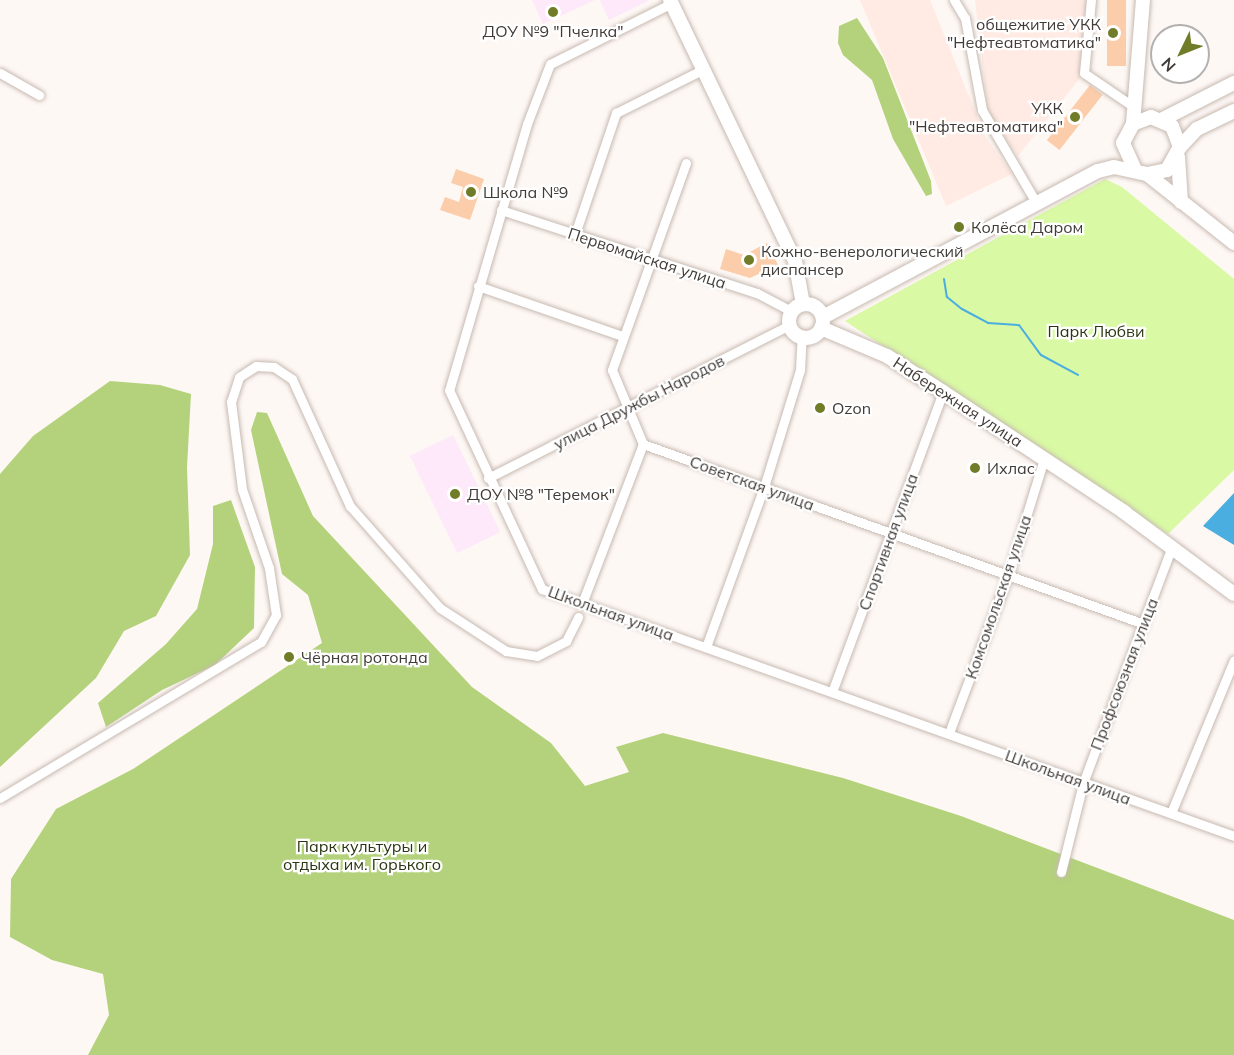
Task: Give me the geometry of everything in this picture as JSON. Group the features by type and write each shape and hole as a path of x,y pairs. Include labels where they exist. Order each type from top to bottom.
{"main road":[{"path":"671,2 795,261 794,313 802,337 822,322 1098,171 1123,143 1133,124 1143,0"},
{"path":"1137,64 1141,95 1157,118 1172,126 1179,151 1180,202"},
{"path":"1133,124 1157,118 1234,84"},
{"path":"1098,171 1167,170 1197,129 1234,111"},
{"path":"1123,143 1140,171 1234,243"},
{"name":"Набережная улица","path":"794,313 818,308 822,322 887,356 943,392 1172,546 1234,594"}],"street":[{"path":"954,0 965,18 982,110 1037,204"},
{"path":"1091,0 1084,73 1134,107"},
{"name":"Школьная улица","path":"671,2 550,64 501,210 449,390 488,478 542,589 583,601 1234,836"},
{"path":"575,234 616,113 704,69"},
{"path":"0,74 39,95"},
{"path":"583,601 643,444 612,370 622,336 655,260 686,163"},
{"name":"Первомайская улица","path":"501,210 757,293 794,313"},
{"path":"478,286 622,336"},
{"name":"улица Дружбы Народов","path":"488,478 629,409 794,313"},
{"path":"706,647 764,487 800,370 802,337"},
{"path":"0,798 261,642 276,615 268,568 242,489 231,402 239,377 256,366 274,367 292,379 350,506 440,608 506,651 537,656 566,641 578,617"},
{"name":"Спортивная улица","path":"832,692 943,392"},
{"name":"Советская улица","path":"643,444 1144,624"},
{"name":"Комсомольская улица","path":"949,733 1008,575 1044,459"},
{"name":"Профсоюзная улица","path":"1061,872 1083,783 1172,546"},
{"path":"1171,813 1234,660"}],"shaded area":[{"name":"ДОУ №9 \"Пчелка\"","path":"532,0 595,0 543,24"},
{"name":"ДОУ №9 \"Пчелка\"","path":"600,0 647,0 648,1 609,20"},
{"path":"860,0 930,0 985,136 1012,174 946,206"},
{"path":"975,0 1086,0 1084,73 1018,156 988,113"},
{"name":"ДОУ №8 \"Теремок\"","path":"453,435 500,532 457,553 410,456"}],"green space":[{"path":"857,18 883,58 931,181 932,194 926,196 893,139 872,80 843,55 838,43 839,26"},
{"name":"Парк Любви","path":"1105,179 1122,187 1234,279 1234,470 1168,534 845,321"},
{"path":"110,381 160,385 191,394 187,467 190,555 156,616 124,631 96,678 0,767 0,474 33,436"},
{"name":"Парк культуры и отдыха им. Горького","path":"257,412 267,413 313,516 472,687 551,743 585,786 629,772 616,747 663,733 843,778 961,816 1234,920 1234,1055 88,1055 109,1015 103,974 52,960 10,937 11,879 56,809 133,769 322,643 308,595 282,574 251,430"},
{"path":"231,500 255,567 254,628 215,665 162,690 106,727 98,703 166,644 197,609 213,544 213,506"}],"water":[{"path":"1234,493 1234,545 1203,526"}],"building":[{"name":"общежитие УКК \"Нефтеавтоматика\"","path":"1107,0 1126,0 1126,66 1107,66"},
{"name":"УКК \"Нефтеавтоматика\"","path":"1090,85 1103,95 1060,150 1047,140"},
{"name":"Школа №9","path":"456,169 484,179 470,220 440,210 445,197 459,202 463,187 451,183"},
{"name":"Кожно-венерологический диспансер","path":"767,243 778,265 750,278 720,269 726,249 744,255"}],"waterway":[{"path":"944,279 947,297 962,309 988,323 1019,325 1041,355 1078,375"}],"place":[{"name":"ДОУ №9 \"Пчелка\"","path":"553,12"},
{"name":"общежитие УКК \"Нефтеавтоматика\"","path":"1113,33"},
{"name":"УКК \"Нефтеавтоматика\"","path":"1075,117"},
{"name":"Школа №9","path":"471,192"},
{"name":"Колёса Даром","path":"959,227"},
{"name":"Кожно-венерологический диспансер","path":"749,260"},
{"name":"Ozon","path":"820,408"},
{"name":"Ихлас","path":"975,468"},
{"name":"ДОУ №8 \"Теремок\"","path":"455,494"},
{"name":"Чёрная ротонда","path":"289,657"}]}
